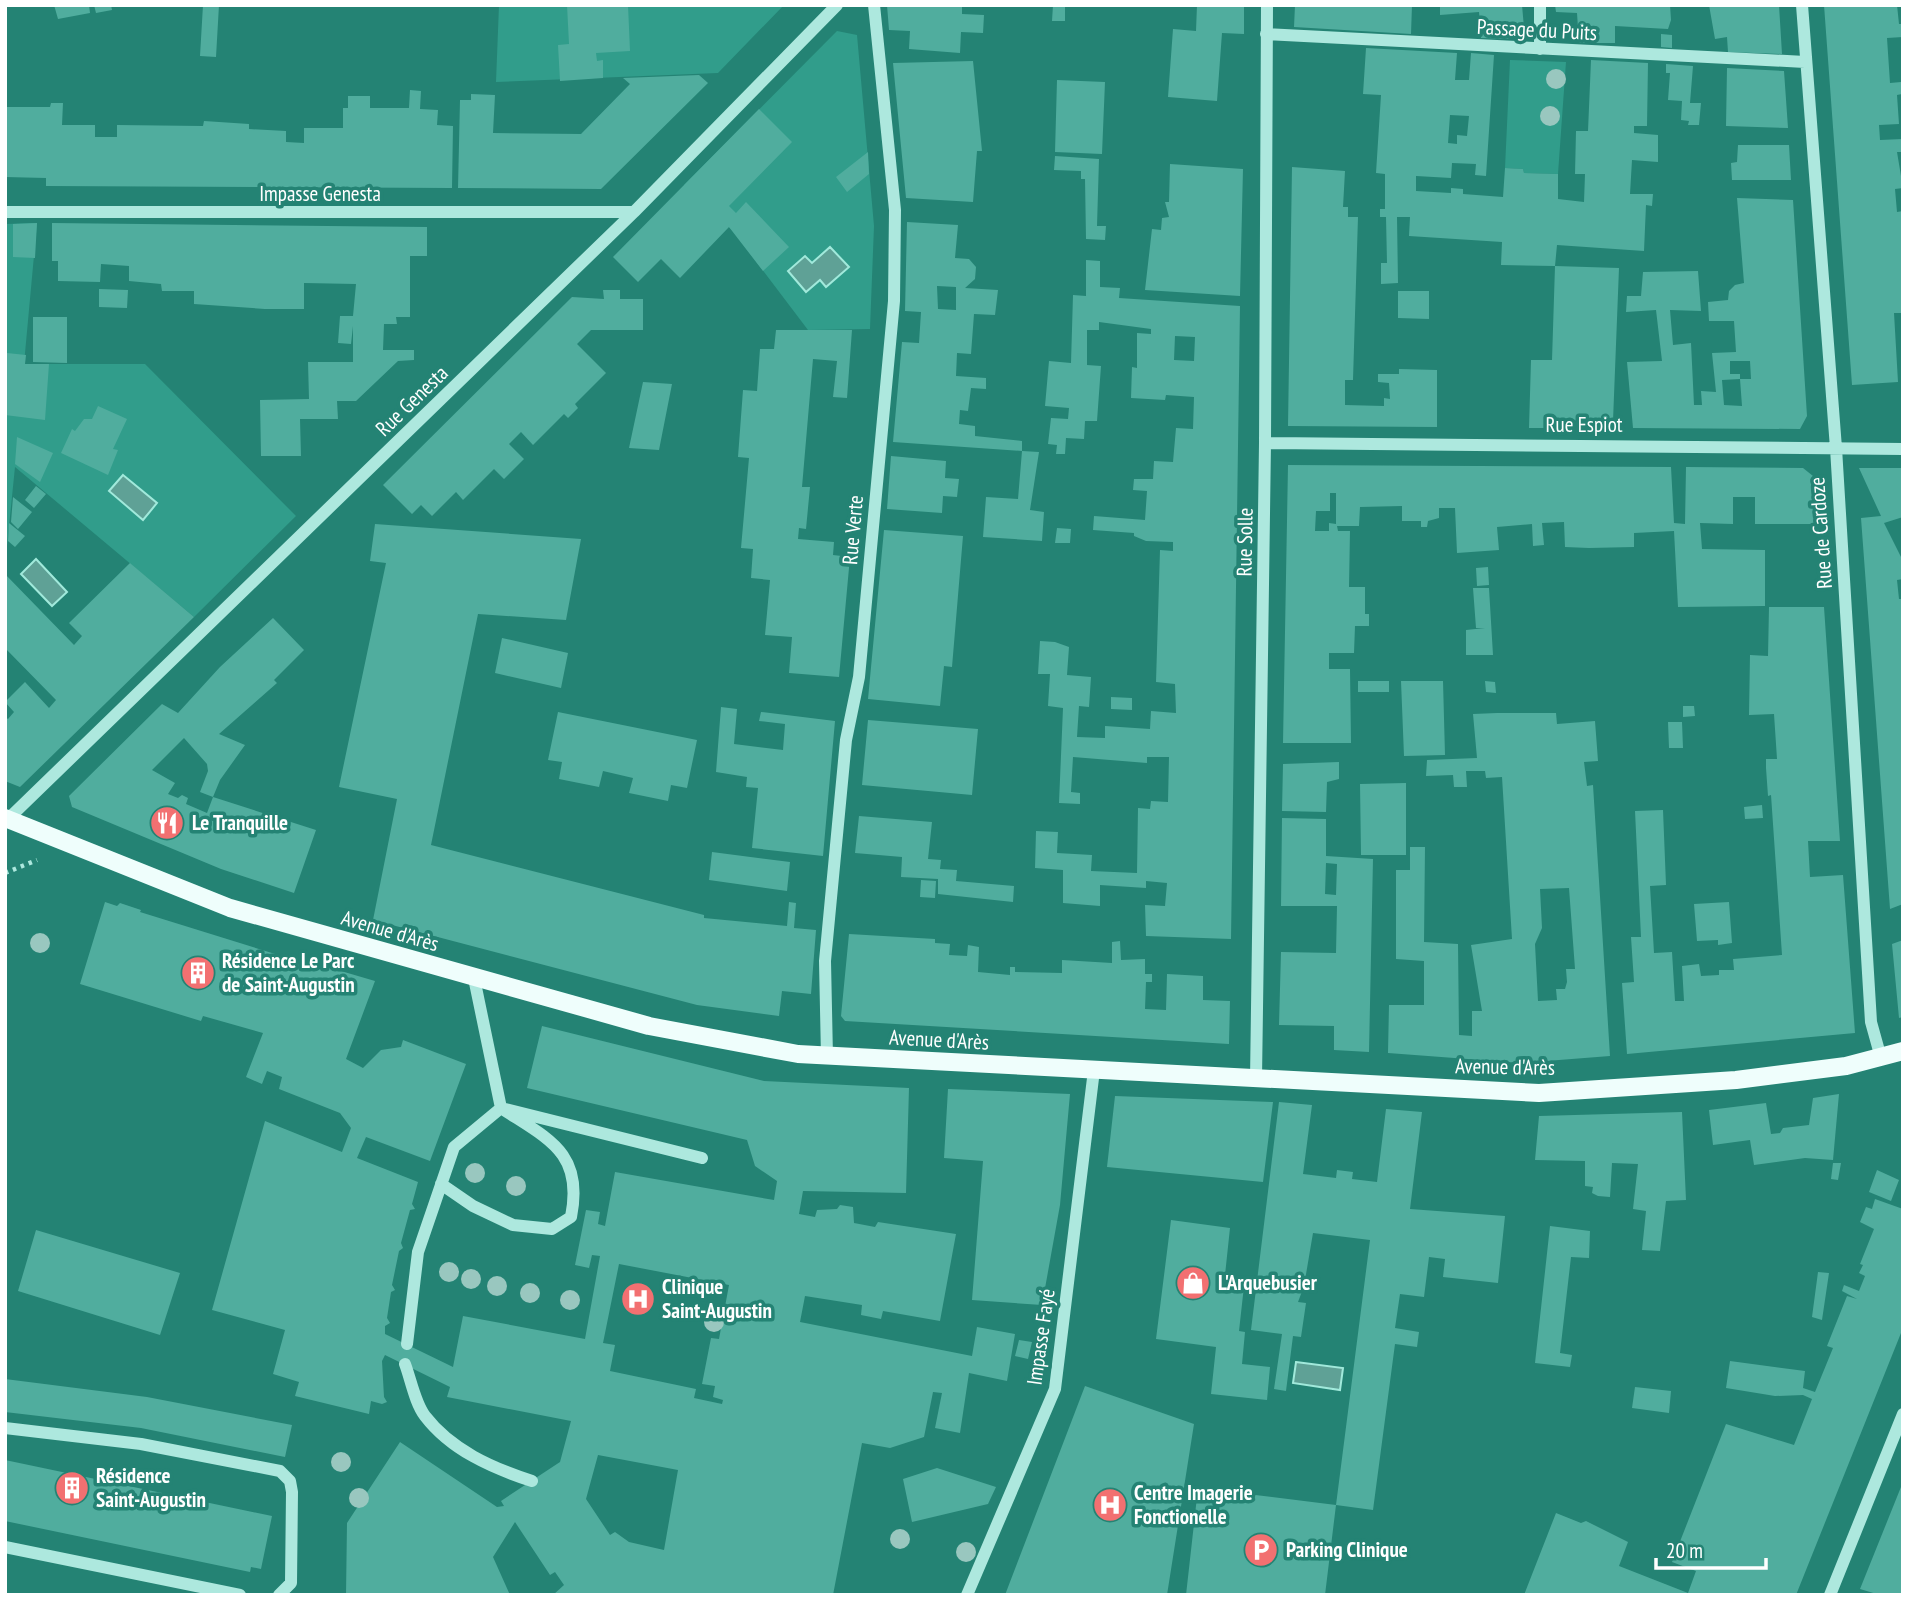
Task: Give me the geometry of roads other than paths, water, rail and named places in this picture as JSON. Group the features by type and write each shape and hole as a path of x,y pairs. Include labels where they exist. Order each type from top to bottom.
{"main road":[{"name":"Avenue d'Arès","path":"6,820 230,908 649,1026 798,1055 1539,1093 1736,1080 1846,1066 1903,1051"}],"street":[{"name":"Rue Genesta","path":"6,820 634,212 837,5"},
{"name":"Rue Verte","path":"827,1057 825,961 846,740 859,677 894,301 895,210 874,5"},
{"name":"Rue Solle","path":"1256,1079 1265,443 1267,5"},
{"path":"1540,5 1540,49"},
{"name":"Rue de Cardoze","path":"1802,5 1836,448 1871,1022 1881,1058"},
{"name":"Passage du Puits","path":"1266,34 1805,62"},
{"name":"Impasse Genesta","path":"5,212 634,212"},
{"name":"Rue Espiot","path":"1265,443 1903,449"},
{"path":"441,1184 472,1206 513,1225 552,1230 571,1217 574,1186 570,1167 556,1144 501,1108 474,978"},
{"name":"Impasse Fayé","path":"967,1595 1055,1389 1094,1070"},
{"path":"501,1108 702,1158"},
{"path":"407,1345 418,1252 454,1147 501,1108"},
{"path":"405,1364 424,1415 458,1448 503,1472 532,1481"},
{"path":"1830,1595 1903,1414"},
{"path":"5,1428 141,1444 280,1471 290,1481 292,1492 291,1583 279,1595"},
{"path":"5,1547 240,1595"}],"water":[{"path":"830,247 849,267 826,287 820,280 806,292 788,271 805,256 812,263"},
{"path":"123,475 157,503 143,520 109,491"},
{"path":"36,559 67,592 52,606 21,574"},
{"path":"1296,1362 1343,1368 1340,1390 1293,1383"}],"place":[{"name":"Le Tranquille","path":"167,823"},
{"name":"Résidence Le Parc de Saint-Augustin","path":"198,973"},
{"name":"L'Arquebusier","path":"1193,1283"},
{"name":"Clinique Saint-Augustin","path":"638,1299"},
{"name":"Résidence Saint-Augustin","path":"72,1488"},
{"name":"Centre Imagerie Fonctionelle","path":"1110,1505"},
{"name":"Parking Clinique","path":"1261,1550"}]}
